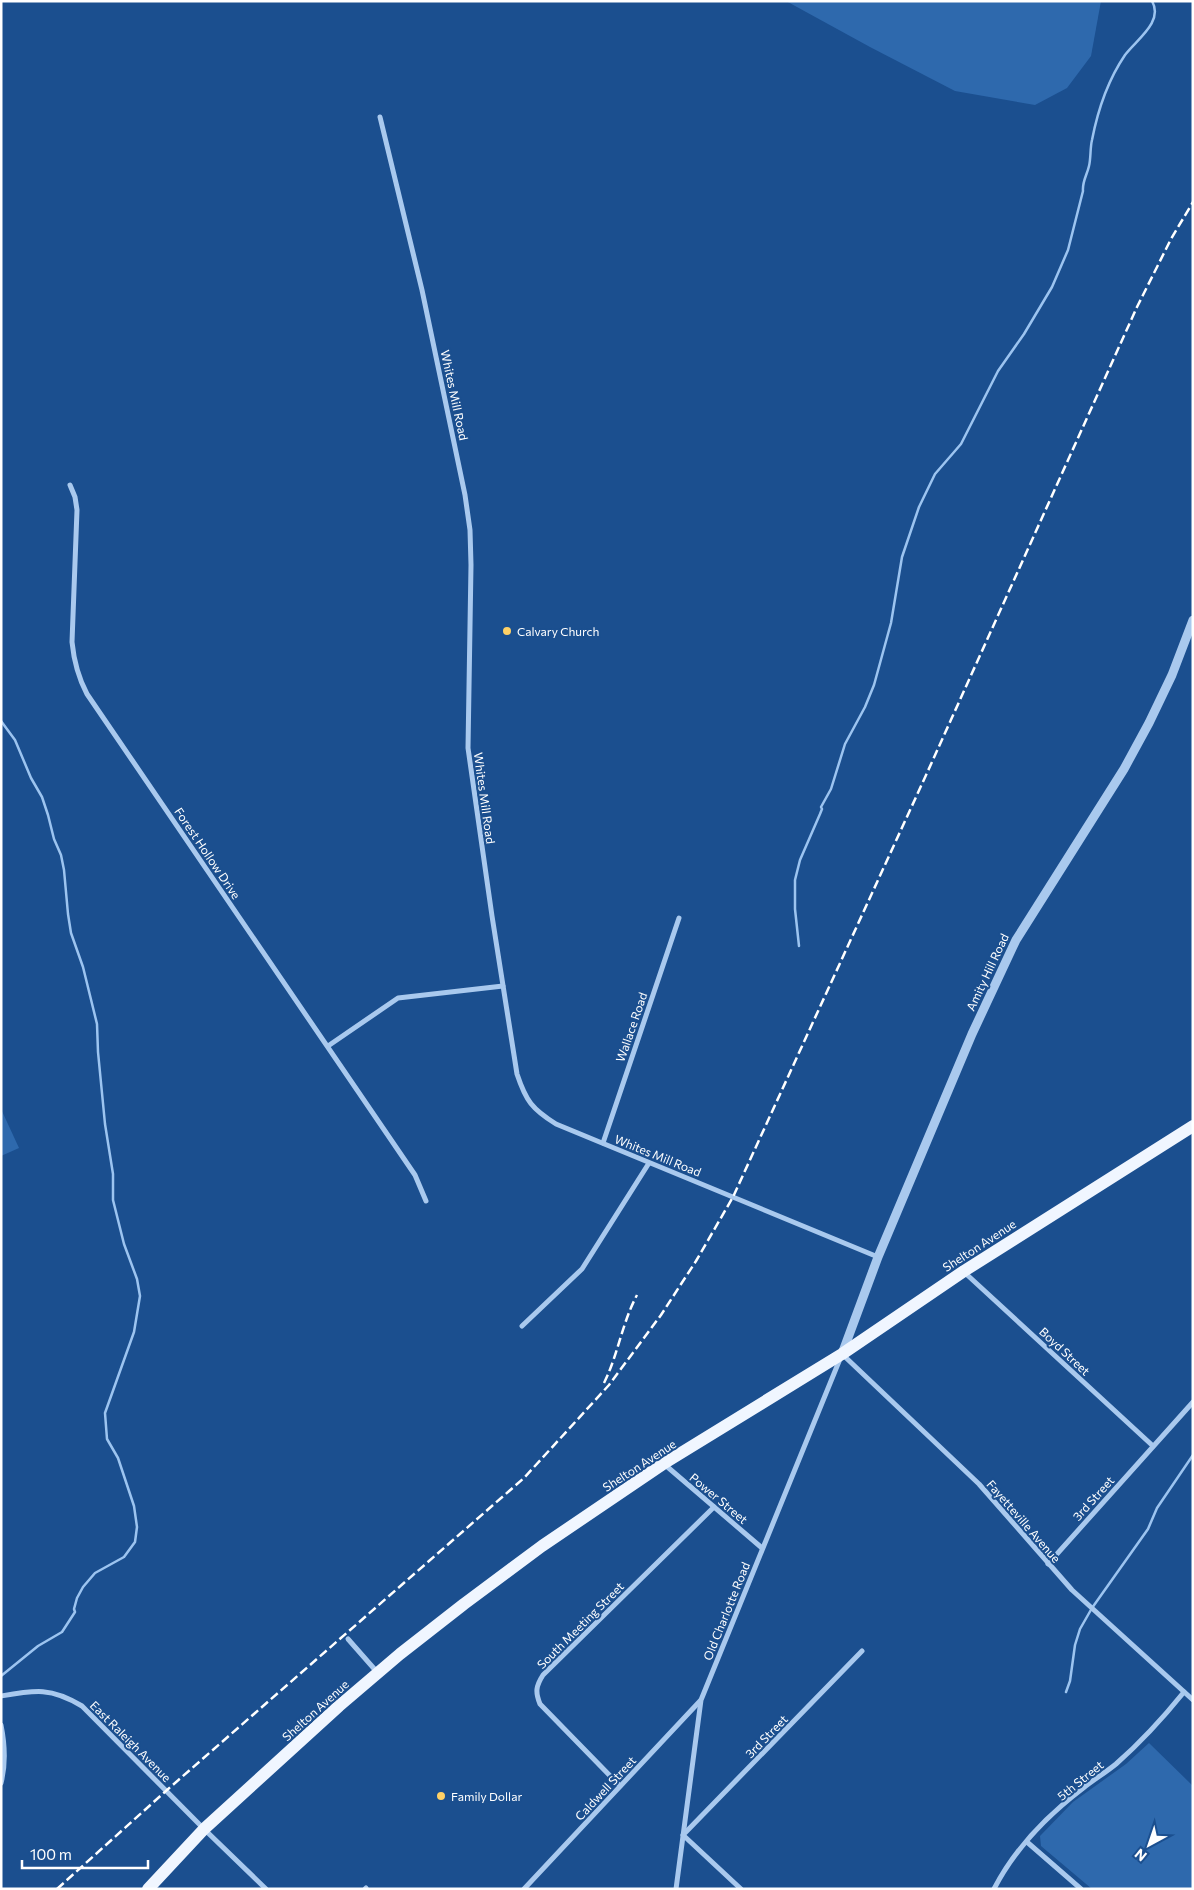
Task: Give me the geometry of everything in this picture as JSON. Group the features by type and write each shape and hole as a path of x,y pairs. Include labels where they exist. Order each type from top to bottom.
{"main road":[{"name":"Shelton Avenue","path":"148,1889 204,1829 317,1725 464,1604 542,1546 663,1464 842,1354 964,1271 1193,1126"}],"street":[{"name":"Whites Mill Road","path":"380,117 422,290 465,495 470,530 471,565 468,748 517,1074 524,1095 538,1112 554,1123 878,1257"},
{"name":"Forest Hollow Drive","path":"70,485 75,497 77,510 72,642 79,678 87,694 415,1175 426,1201"},
{"name":"Amity Hill Road","path":"842,1354 878,1257 972,1034 1016,940 1124,770 1172,675 1192,624"},
{"name":"Wallace Road","path":"602,1143 679,918"},
{"path":"328,1046 398,998 503,986"},
{"path":"522,1326 582,1269 650,1163"},
{"name":"Boyd Street","path":"964,1271 1153,1446"},
{"name":"Old Charlotte Road","path":"676,1889 701,1700 842,1354"},
{"name":"Fayetteville Avenue","path":"842,1354 980,1484 1072,1590 1193,1700"},
{"name":"3rd Street","path":"1048,1564 1193,1402"},
{"name":"Power Street","path":"663,1464 762,1548"},
{"name":"South Meeting Street","path":"620,1786 540,1704 536,1694 537,1684 543,1675 714,1507"},
{"path":"348,1638 378,1673"},
{"name":"3rd Street","path":"683,1835 862,1651"},
{"name":"East Raleigh Avenue","path":"1,1696 30,1691 48,1691 66,1696 82,1706 266,1889"},
{"name":"5th Street","path":"994,1889 1007,1866 1048,1819 1152,1731 1184,1692"},
{"name":"Caldwell Street","path":"524,1889 701,1700"},
{"path":"1,1726 4,1740 5,1768 1,1783"},
{"path":"683,1835 741,1889"},
{"path":"1027,1842 1081,1889"}],"shaded area":[{"path":"786,1 1101,1 1091,56 1067,88 1035,105 955,91"},
{"path":"1,1109 19,1148 1,1156"},
{"path":"1149,1743 1193,1786 1193,1889 1092,1889 1041,1846 1040,1836 1073,1802 1126,1764"}],"waterway":[{"path":"799,946 795,909 795,880 800,860 822,809 821,807 831,789 845,744 865,707 874,685 891,623 902,557 919,507 935,474 961,444 998,371 1024,334 1052,287 1068,250 1089,166 1094,128 1104,95 1125,55 1152,23 1155,9 1152,1"},
{"path":"1,721 15,740 31,778 42,797 54,839 61,855 71,933 83,967 97,1024 105,1124 113,1174 113,1200 124,1244 137,1279 140,1296 134,1332 105,1413 107,1439 118,1458 134,1506 137,1527 135,1542 124,1557 95,1573 83,1587 77,1598 75,1612 62,1632 38,1646 1,1676"},
{"path":"1066,1692 1070,1681 1075,1645 1080,1629 1092,1608 1148,1529 1157,1508 1193,1455"}],"railway":[{"path":"57,1889 167,1790 524,1478 609,1385 661,1315 696,1261 733,1197 1137,307 1171,239 1193,202"},
{"path":"604,1383 627,1317 637,1295"}],"place":[{"name":"Calvary Church","path":"507,631"},
{"name":"Family Dollar","path":"441,1796"}]}
